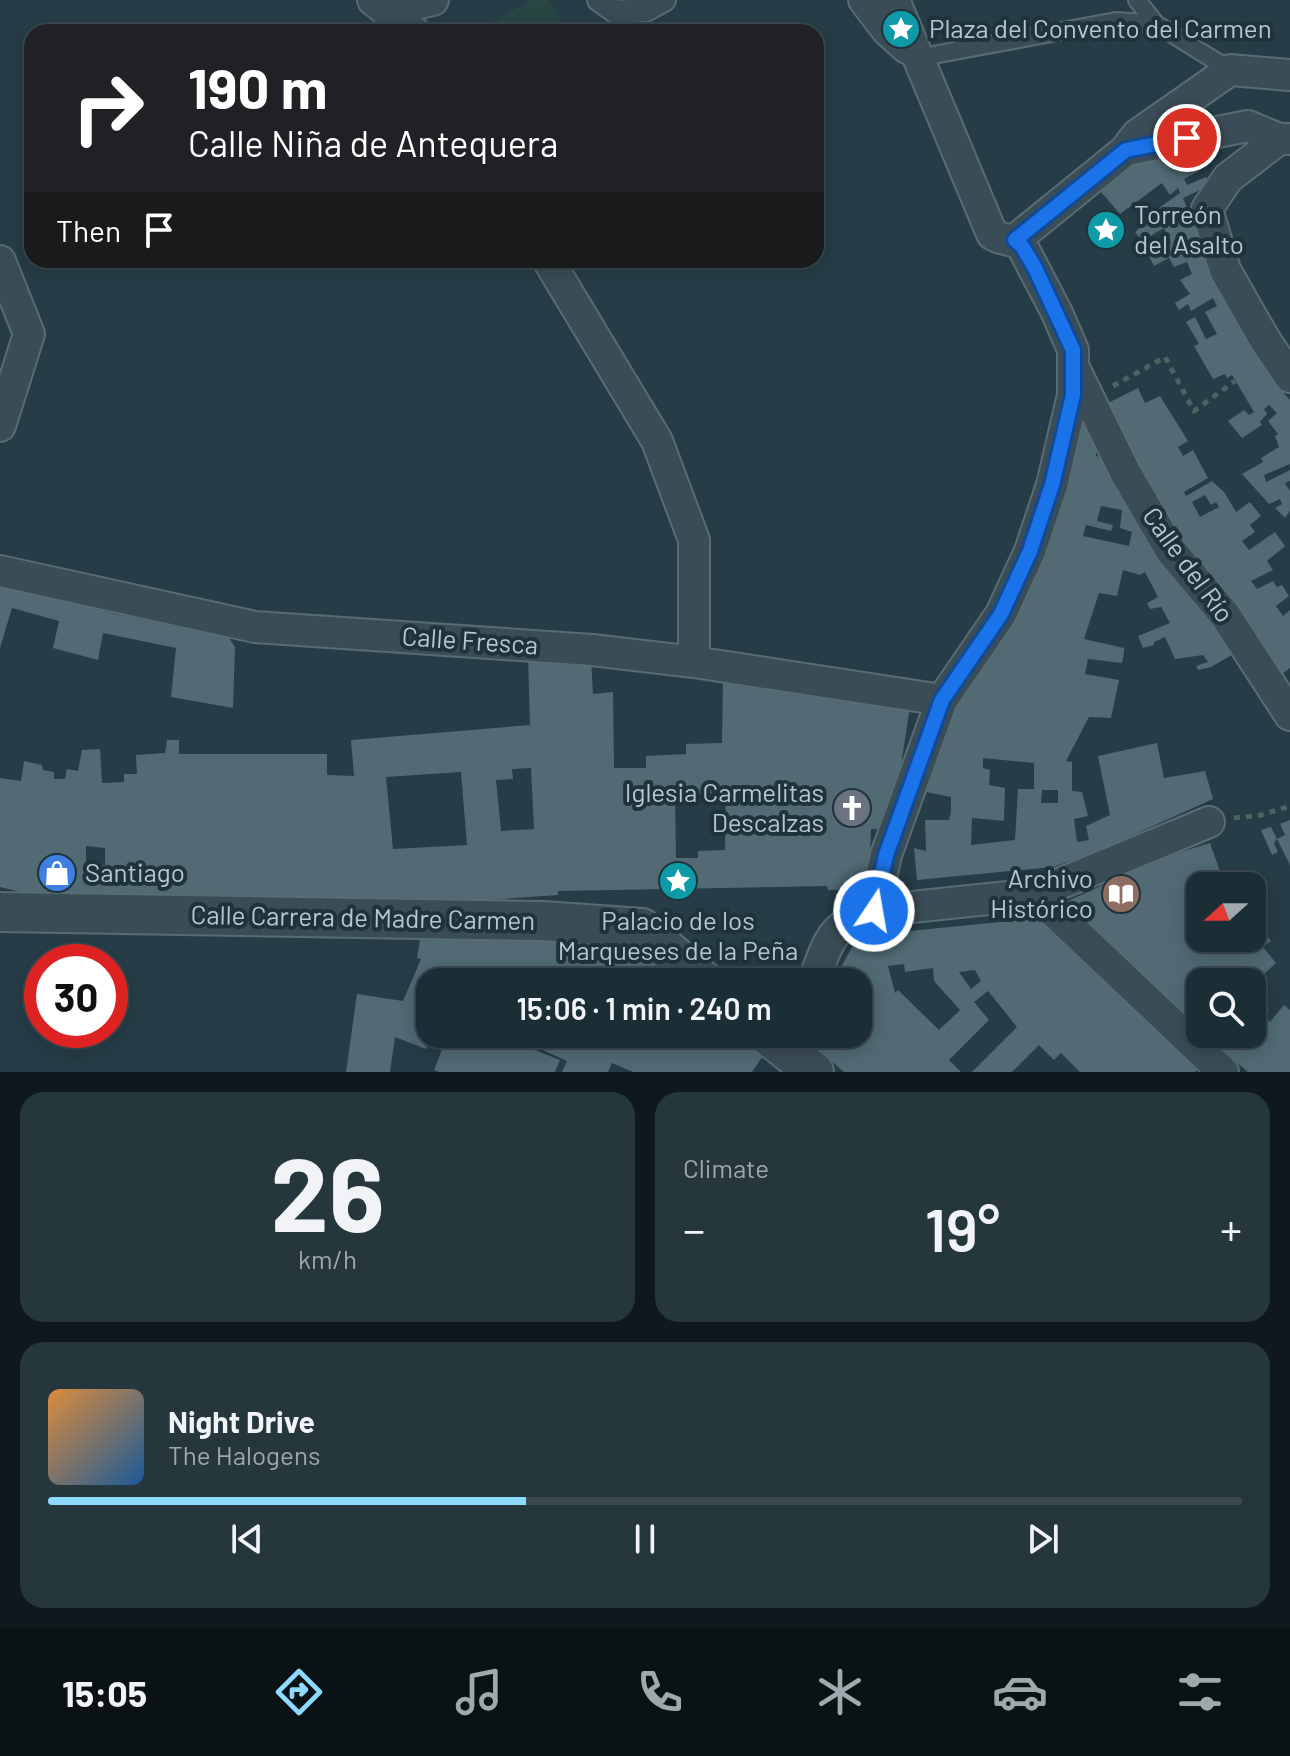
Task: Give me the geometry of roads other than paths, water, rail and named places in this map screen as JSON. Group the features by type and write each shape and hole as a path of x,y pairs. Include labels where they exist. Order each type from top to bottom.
{"street":[{"path":"379,5 433,0"},
{"path":"599,0 616,12 655,5"},
{"path":"864,0 887,30 917,58"},
{"path":"894,0 992,234 1004,240 1015,240 1126,150 1137,135 1230,70 1290,75"},
{"path":"379,5 404,24"},
{"path":"1126,150 1248,126 1285,139"},
{"path":"1285,139 1228,178 1207,209 1225,270 1290,377"},
{"path":"874,911 886,855 942,700 1001,614 1030,551 1056,470 1073,395 1073,350 1027,255 1015,240"},
{"path":"0,261 29,334 0,426"},
{"path":"553,268 657,441 694,540 694,662"},
{"name":"Calle del Río","path":"1073,366 1125,472 1171,551 1225,615 1290,715"},
{"name":"Calle Fresca","path":"0,571 255,627 592,650 694,662 942,700"},
{"path":"819,968 832,936 851,918 874,911 1035,894 1209,822"},
{"path":"1035,894 1214,1069"},
{"name":"Calle Carrera de Madre Carmen","path":"0,912 543,921 642,928 689,968"},
{"path":"778,1048 814,1072"}],"lane":[{"path":"1137,0 1156,24 1230,70"},
{"path":"917,58 1116,21 1156,24"}],"place":[{"name":"Plaza del Convento del Carmen","path":"901,29"},
{"name":"Torreón del Asalto","path":"1106,230"},
{"name":"Iglesia Carmelitas Descalzas","path":"852,808"},
{"name":"Santiago","path":"57,873"},
{"name":"Palacio de los Marqueses de la Peña","path":"678,881"},
{"name":"Archivo Histórico","path":"1121,894"}]}
